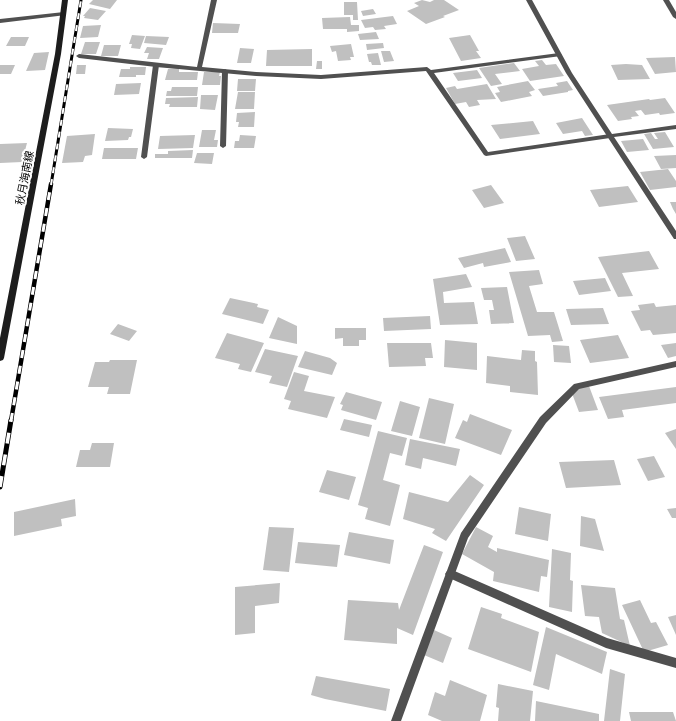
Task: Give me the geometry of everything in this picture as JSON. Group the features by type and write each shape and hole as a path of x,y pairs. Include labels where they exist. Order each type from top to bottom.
{"main road":[{"name":"秋月海南線","path":"0,357 37,171 58,54 65,0"}],"street":[{"path":"199,69 214,0"},
{"path":"529,0 559,55 676,237"},
{"path":"666,0 676,17"},
{"path":"0,21 64,14"},
{"path":"430,72 559,55"},
{"path":"79,56 199,69 321,77 427,69 486,154 676,127"},
{"path":"144,157 156,65"},
{"path":"223,146 225,71"},
{"path":"396,721 464,536 543,420 577,386 676,364"},
{"path":"450,574 606,643 676,663"}],"building":[{"path":"93,0 117,0 110,9 89,4"},
{"path":"422,0 430,2 434,0 444,0 459,10 426,24 407,11 419,6 414,3"},
{"path":"344,2 357,2 358,20 353,20 353,15 344,15"},
{"path":"90,8 106,11 98,20 84,18 85,16 83,16"},
{"path":"373,9 376,14 363,16 361,11"},
{"path":"393,16 397,24 384,26 386,29 375,30 373,27 365,28 361,20"},
{"path":"350,17 351,25 359,25 359,31 347,32 347,29 323,29 322,18"},
{"path":"213,23 240,24 238,33 212,33"},
{"path":"101,25 98,37 80,38 83,26"},
{"path":"376,32 379,39 360,40 358,34"},
{"path":"132,35 145,36 140,49 131,48 132,44 129,44"},
{"path":"470,35 479,51 476,51 481,58 461,61 449,38"},
{"path":"146,36 169,37 166,45 144,43"},
{"path":"11,37 29,37 25,46 6,46"},
{"path":"85,42 100,42 96,54 81,54"},
{"path":"383,43 384,48 367,50 366,44"},
{"path":"351,44 354,57 350,57 351,60 338,61 336,51 332,52 330,46"},
{"path":"104,45 121,45 118,56 101,56"},
{"path":"147,47 163,48 159,59 147,59 149,53 144,53"},
{"path":"240,48 254,49 251,63 237,63"},
{"path":"312,49 312,66 266,66 267,50"},
{"path":"381,51 390,51 394,61 384,62"},
{"path":"49,52 45,70 26,71 34,53"},
{"path":"378,53 381,65 372,65 371,62 369,62 367,54"},
{"path":"675,57 676,72 655,74 646,58"},
{"path":"542,60 546,65 556,64 564,76 530,81 522,69 539,66 535,61"},
{"path":"317,61 322,61 322,69 316,69"},
{"path":"514,63 520,71 495,74 502,84 491,86 479,68"},
{"path":"0,65 15,65 11,74 0,74"},
{"path":"77,65 86,65 85,74 76,74"},
{"path":"611,65 642,65 650,79 618,80"},
{"path":"130,67 146,67 145,75 136,75 136,77 119,77 121,69 130,69"},
{"path":"179,68 179,72 198,72 197,80 165,80 168,69"},
{"path":"477,70 482,78 458,81 453,73"},
{"path":"204,72 220,72 220,85 202,85"},
{"path":"238,79 256,79 255,91 237,91"},
{"path":"528,81 535,90 529,92 532,96 501,102 495,93 500,92 497,87"},
{"path":"567,81 573,90 568,92 543,96 538,89 558,86 556,83"},
{"path":"141,83 139,94 114,95 116,84"},
{"path":"487,84 496,99 477,100 480,105 469,107 466,102 455,104 446,88 455,86 457,89"},
{"path":"172,87 198,87 197,96 166,96 167,91 171,91"},
{"path":"238,92 255,92 254,109 235,109"},
{"path":"201,95 218,95 215,110 200,109"},
{"path":"198,97 197,107 169,107 170,104 165,104 166,98"},
{"path":"665,98 675,113 645,115 641,110 635,111 639,116 631,117 632,119 618,121 607,105 649,99"},
{"path":"255,112 254,127 238,127 239,122 236,122 237,113"},
{"path":"582,118 593,135 585,136 582,131 563,134 556,123"},
{"path":"533,121 540,134 500,139 491,125"},
{"path":"108,128 133,129 131,137 129,137 128,140 105,141"},
{"path":"202,130 216,130 214,140 218,140 217,147 199,147"},
{"path":"665,132 674,147 653,149 644,134 651,133 655,139 658,139 654,133"},
{"path":"95,134 92,155 85,156 83,162 62,163 67,136"},
{"path":"195,135 193,148 158,149 160,136"},
{"path":"240,135 256,136 254,148 234,148 235,141 239,141"},
{"path":"643,139 649,150 627,152 621,141"},
{"path":"27,143 22,162 0,163 0,144"},
{"path":"104,148 138,148 136,159 102,159"},
{"path":"193,150 192,158 155,158 155,154 168,154 168,151"},
{"path":"197,153 214,153 212,164 194,163"},
{"path":"676,155 676,168 661,169 654,156"},
{"path":"668,169 676,181 676,187 650,190 640,172"},
{"path":"491,185 504,203 484,208 472,190"},
{"path":"628,186 638,202 599,207 590,190"},
{"path":"670,202 676,202 676,214 673,209"},
{"path":"525,236 535,259 516,261 507,238"},
{"path":"505,248 511,262 484,267 483,263 464,268 458,258"},
{"path":"649,251 659,269 622,273 633,296 618,297 598,257"},
{"path":"539,270 543,284 529,286 537,312 554,312 563,341 552,342 550,335 528,336 509,272"},
{"path":"466,274 472,287 443,292 444,303 474,302 478,324 440,325 433,279"},
{"path":"605,278 611,291 579,295 573,281"},
{"path":"507,287 514,323 491,324 489,310 494,310 492,300 484,300 481,288"},
{"path":"230,298 258,304 257,307 269,310 263,324 222,314"},
{"path":"654,303 656,307 676,305 676,333 653,335 650,330 641,331 631,311 640,310 638,305"},
{"path":"603,308 609,324 571,325 566,309"},
{"path":"430,316 431,329 384,331 383,318"},
{"path":"278,317 297,326 297,344 269,338"},
{"path":"118,324 137,331 129,341 110,334"},
{"path":"335,328 366,328 366,340 359,340 359,346 343,346 343,338 335,339"},
{"path":"227,333 264,343 251,372 238,369 240,364 215,358"},
{"path":"618,335 629,358 590,363 580,340"},
{"path":"445,340 477,343 477,370 444,367"},
{"path":"387,343 431,343 433,358 425,358 426,366 389,367"},
{"path":"676,343 676,356 668,358 661,345"},
{"path":"553,345 569,346 571,363 554,362"},
{"path":"265,349 298,356 287,387 269,383 272,376 255,372"},
{"path":"522,350 535,351 535,361 537,362 538,395 510,392 510,386 486,383 487,356 521,360"},
{"path":"305,351 330,358 337,363 332,375 298,367"},
{"path":"110,360 137,360 130,394 107,394 109,387 88,387 95,362 109,362"},
{"path":"294,372 309,376 304,391 335,397 327,418 288,409 291,401 284,399"},
{"path":"589,386 598,410 579,412 570,388"},
{"path":"676,387 676,403 622,410 624,417 608,419 599,397"},
{"path":"346,392 382,402 376,420 341,410 343,405 340,404"},
{"path":"429,398 454,404 445,444 419,438"},
{"path":"400,401 420,407 412,436 391,431"},
{"path":"470,414 512,430 501,455 455,438 463,420 467,422"},
{"path":"344,419 372,425 369,437 340,430"},
{"path":"676,429 676,449 665,433"},
{"path":"378,431 407,438 402,456 390,453 383,480 400,485 390,526 365,519 368,508 358,505"},
{"path":"410,439 460,449 456,466 423,458 421,469 405,465"},
{"path":"92,443 114,443 110,467 76,467 80,450 90,450"},
{"path":"654,456 665,477 648,481 637,459"},
{"path":"614,460 621,485 566,488 559,462"},
{"path":"327,470 356,477 349,500 319,492"},
{"path":"470,475 484,485 446,541 432,533 435,529 403,519 409,492 448,502"},
{"path":"75,499 76,516 61,519 62,526 14,536 14,512"},
{"path":"519,507 551,514 548,541 515,534"},
{"path":"676,508 676,518 672,518 667,509"},
{"path":"581,516 595,519 604,551 580,546"},
{"path":"269,527 294,528 289,572 263,570"},
{"path":"476,527 493,536 488,547 497,552 497,548 549,560 547,577 541,576 539,592 493,581 494,572 462,554"},
{"path":"349,532 394,540 390,564 344,555"},
{"path":"298,542 340,545 337,567 295,563"},
{"path":"424,545 443,552 413,635 397,628 397,644 344,640 348,600 398,603 399,610"},
{"path":"552,549 571,553 570,580 573,581 572,612 549,607"},
{"path":"280,583 279,603 255,606 255,633 235,635 235,587"},
{"path":"581,585 615,588 620,619 624,620 630,646 602,633 599,617 585,616"},
{"path":"640,600 651,623 656,622 668,645 644,652 622,605"},
{"path":"481,607 502,614 501,618 539,632 531,672 468,649"},
{"path":"676,615 676,635 668,617"},
{"path":"546,627 607,652 602,674 556,654 549,690 533,685"},
{"path":"434,630 452,638 443,663 424,655"},
{"path":"610,669 625,674 620,721 604,721"},
{"path":"316,676 390,689 386,711 311,695"},
{"path":"450,680 487,695 480,721 442,721 428,715 435,692 445,696"},
{"path":"498,684 533,691 530,721 498,721 499,708 496,707"},
{"path":"536,701 599,714 599,721 535,721"},
{"path":"629,712 673,712 676,721 631,721"}],"railway":[{"path":"51,185 81,0"},
{"path":"11,421 51,184"},
{"path":"0,487 11,420"}]}
